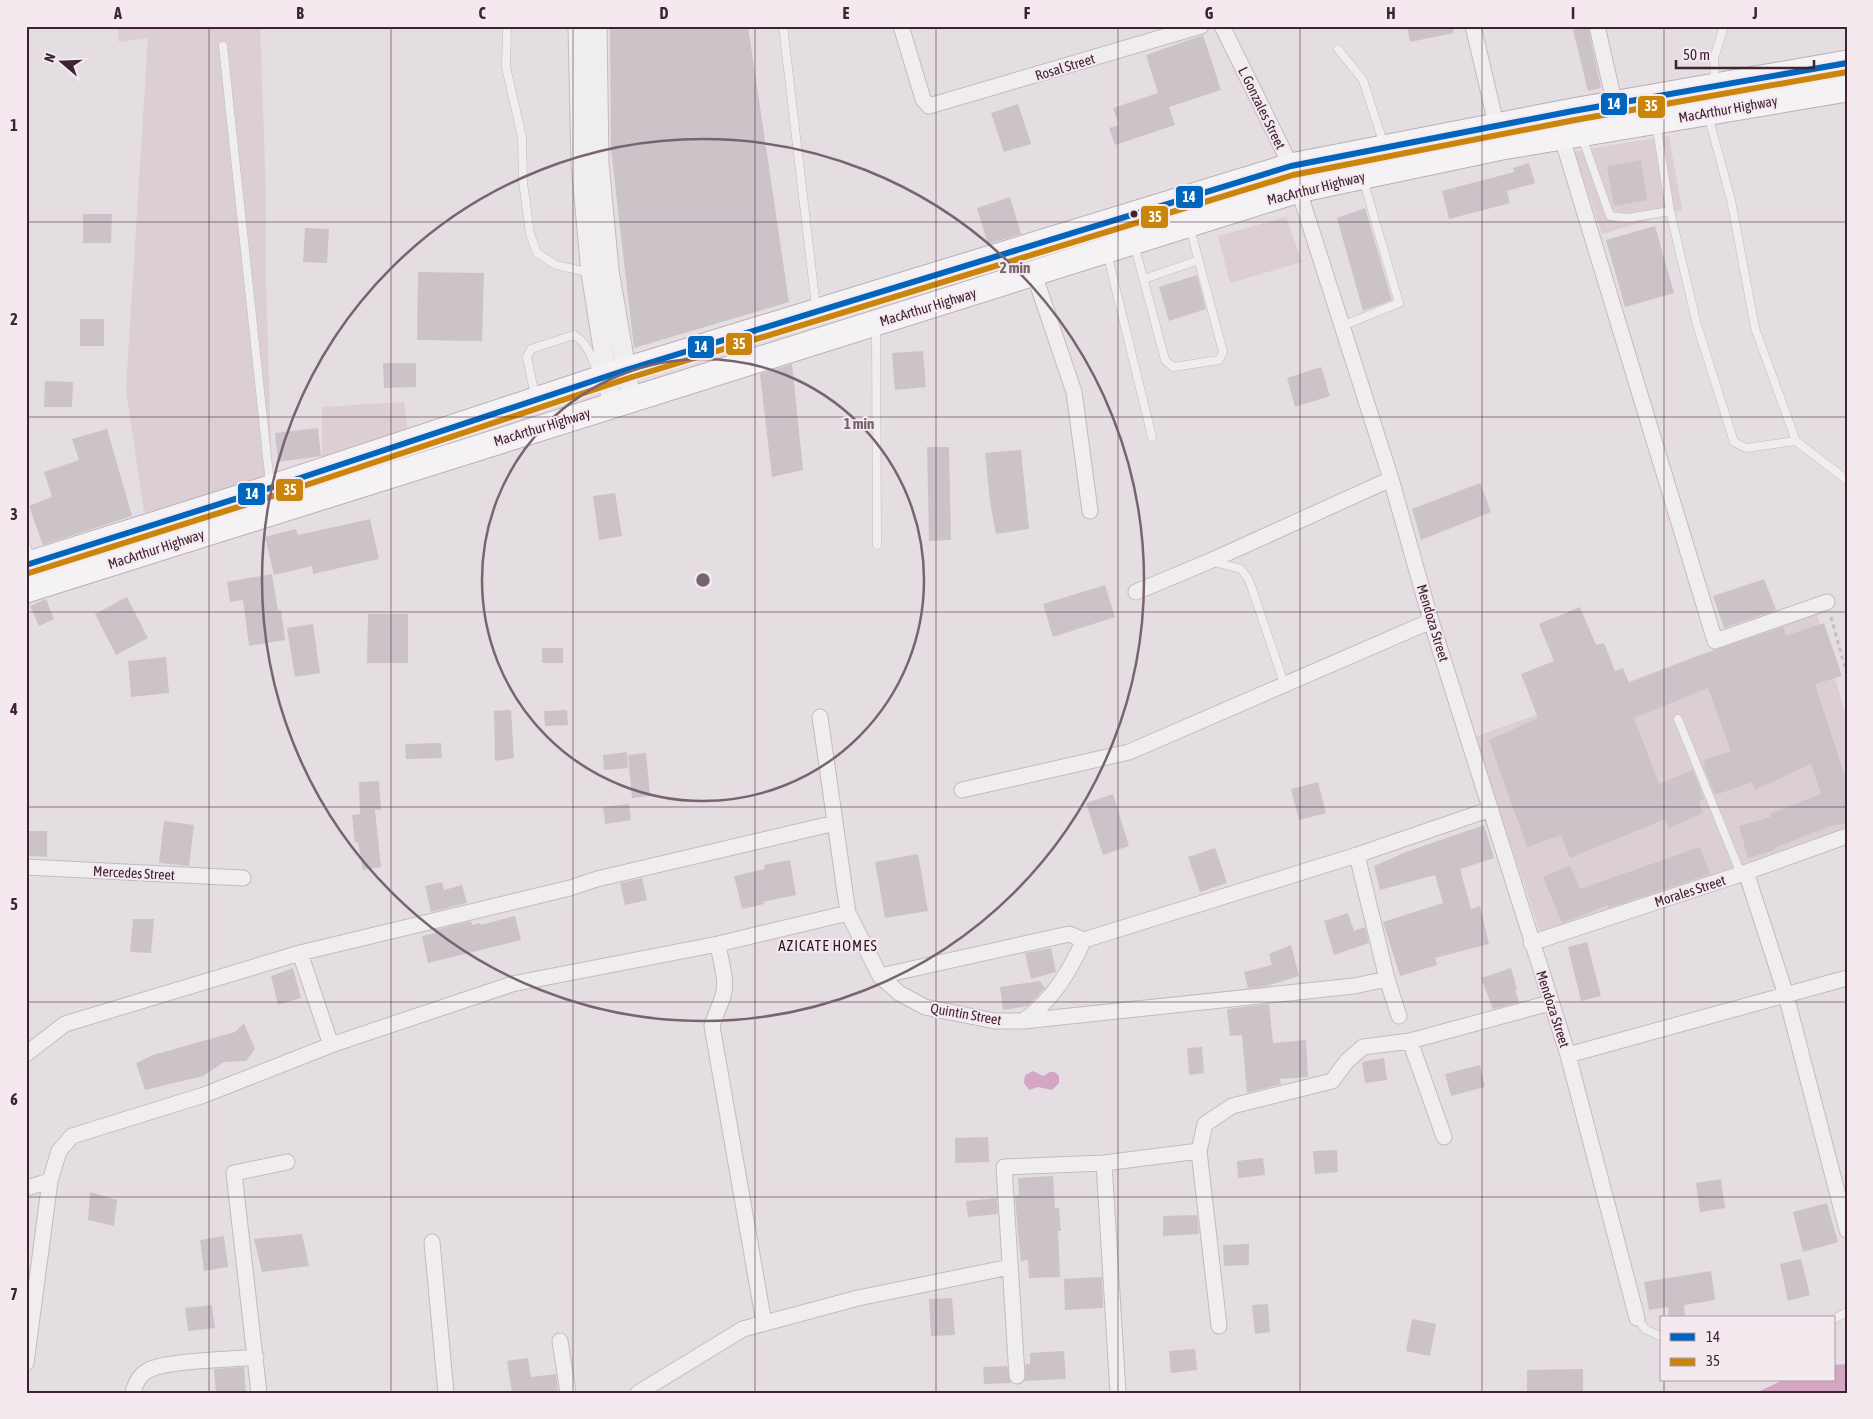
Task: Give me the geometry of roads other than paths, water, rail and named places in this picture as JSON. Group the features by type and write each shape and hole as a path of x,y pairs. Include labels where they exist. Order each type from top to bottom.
{"highway":[{"name":"MacArthur Highway","path":"28,558 270,488 612,375 1291,166 1385,147 1500,136 1571,136 1617,116 1651,98 1847,63"},
{"name":"MacArthur Highway","path":"26,590 622,402 1134,244 1189,224 1298,190 1362,177 1500,136 1573,111 1655,122 1847,88"}],"street":[{"path":"578,26 581,164 591,273 612,375 622,402"},
{"path":"597,26 599,163 609,270 612,375"},
{"name":"Rosal Street","path":"901,26 923,99 929,106 1201,26"},
{"name":"L. Gonzales Street","path":"1222,26 1291,166 1298,190"},
{"path":"1473,26 1500,136"},
{"path":"1597,26 1617,116"},
{"path":"1571,136 1716,641 1827,602"},
{"name":"Mendoza Street","path":"1298,190 1391,479 1431,621 1491,809 1531,943 1568,1055 1637,1318"},
{"path":"1034,274 1074,392 1090,511"},
{"path":"1136,592 1210,561 1391,479"},
{"path":"962,790 1129,752 1284,683 1431,621"},
{"name":"Quintin Street","path":"820,717 848,914 880,976 899,993 925,1007 995,1021 1023,1021 1335,988 1387,979"},
{"path":"880,976 1069,934 1084,940 1357,855 1491,809"},
{"path":"26,1054 65,1024 300,953 570,888 597,878 835,823"},
{"name":"Morales Street","path":"1531,943 1744,873 1847,836"},
{"path":"1357,855 1387,979 1400,1016"},
{"name":"Mercedes Street","path":"26,867 243,878"},
{"path":"1744,873 1786,996 1847,1230"},
{"path":"26,1363 50,1181 58,1150 72,1136 204,1095 331,1045 512,984 718,944 848,914"},
{"path":"1023,1021 1040,1009 1070,972 1084,940"},
{"path":"718,944 724,995 712,1026 764,1323"},
{"path":"300,953 331,1045"},
{"name":"Mendoza Street","path":"1568,1055 1847,978"},
{"path":"1219,1326 1199,1151 1205,1124 1232,1106 1332,1082 1347,1061 1363,1048 1410,1041 1550,1003"},
{"path":"1410,1041 1444,1137"},
{"path":"1017,1376 1004,1167 1104,1163 1199,1151"},
{"path":"259,1393 234,1173 287,1162"},
{"path":"1104,1163 1118,1393"},
{"path":"26,1188 50,1181"},
{"path":"432,1242 446,1393"},
{"path":"638,1393 743,1329 858,1298 1010,1267"},
{"path":"560,1341 568,1393"},
{"path":"133,1393 138,1379 150,1369 166,1365 256,1357"}],"lane":[{"path":"506,26 506,67 522,137 523,182 530,234 537,253 556,265 591,273"},
{"path":"782,26 816,312"},
{"path":"1715,86 1714,58 1724,26"},
{"path":"223,46 270,488"},
{"path":"1338,49 1363,80 1385,147"},
{"path":"1651,98 1670,211 1698,325 1734,442 1746,448 1796,441"},
{"path":"1573,111 1571,136 1610,216 1628,218 1670,211"},
{"path":"1707,113 1731,200 1755,328 1796,441 1847,480"},
{"path":"1342,326 1399,303 1362,177"},
{"path":"1134,244 1165,360 1173,366 1218,360 1223,352 1189,224"},
{"path":"1107,251 1152,437"},
{"path":"1144,279 1199,260"},
{"path":"876,323 874,338 877,545"},
{"path":"536,401 527,357 531,349 574,335 579,338 589,353 612,375"},
{"path":"1210,561 1241,569 1249,580 1284,683"},
{"path":"1678,719 1744,873"},
{"path":"1637,1318 1645,1329 1660,1336"}],"district":[{"name":"AZICATE HOMES","path":"828,946"}]}
